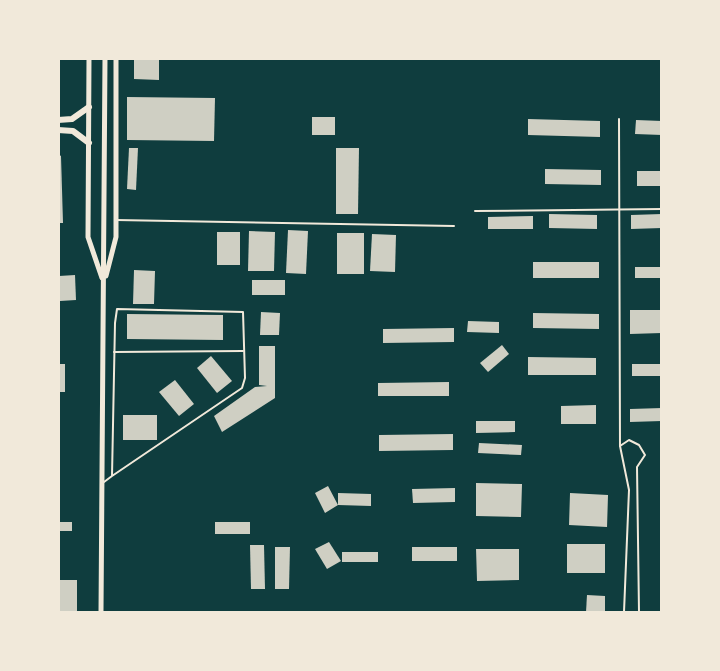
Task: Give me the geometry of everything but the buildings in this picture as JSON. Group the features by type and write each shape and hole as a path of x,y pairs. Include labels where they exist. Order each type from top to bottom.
{"main road":[{"path":"58,120 72,119 89,107"},
{"path":"58,130 73,131 89,143"}],"street":[{"path":"89,58 88,237 104,283"},
{"path":"101,612 105,58"},
{"path":"104,283 116,237 116,58"}],"lane":[{"path":"619,119 620,446 629,490 624,612"},
{"path":"475,211 662,210"},
{"path":"116,220 454,226"},
{"path":"102,483 242,388 245,378 243,312 117,309 112,476"},
{"path":"114,352 244,351"},
{"path":"620,446 629,440 639,445 645,455 637,467 639,612"}]}
